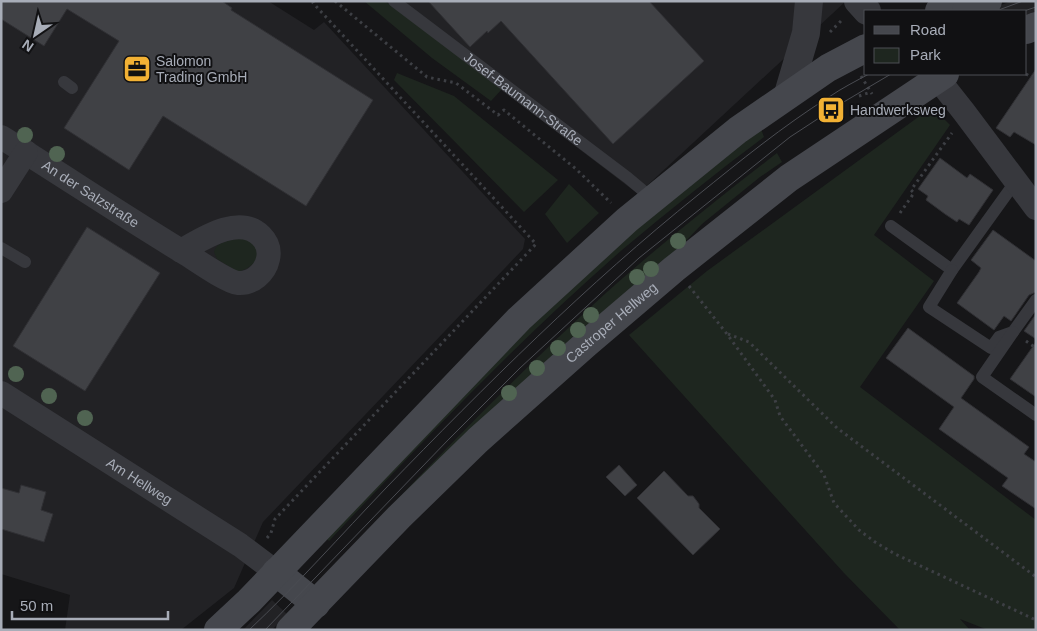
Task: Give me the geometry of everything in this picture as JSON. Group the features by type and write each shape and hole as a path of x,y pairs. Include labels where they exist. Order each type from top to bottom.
{"main road":[{"path":"941,10 962,1"},
{"path":"968,10 988,1"},
{"path":"218,630 249,602 519,319 627,220 738,130 828,68 858,52"},
{"name":"Castroper Hellweg","path":"290,630 478,440 579,350 674,269 789,178 878,103 939,75"},
{"path":"276,572 316,604"}],"street":[{"path":"788,94 806,33 809,1"},
{"path":"939,75 1036,208"},
{"name":"An der Salzstraße","path":"1,137 181,251"},
{"path":"1,191 26,152"},
{"name":"Am Hellweg","path":"1,393 240,545 276,572"}],"lane":[{"name":"Josef-Baumann-Straße","path":"394,1 653,199"},
{"path":"1013,332 999,337 991,348 929,307 952,270 1016,181"},
{"path":"891,226 952,270"},
{"path":"1,248 25,262"},
{"path":"1036,300 982,377 1036,415"}],"path":[{"path":"267,538 271,534 276,519 536,244 313,1"},
{"path":"335,1 427,77 456,83 498,115 504,110 576,169 627,220"},
{"path":"858,52 864,67"},
{"path":"867,75 878,103"},
{"path":"859,96 878,103"},
{"path":"891,226 914,194 911,190 959,125 957,102"},
{"path":"674,269 727,334 775,400 780,416 824,475 834,503 859,530 895,554 1036,620"},
{"path":"727,334 750,342 837,428 1036,577"}],"shaded area":[{"path":"1,1 268,1 314,30 324,22 525,239 523,249 263,522 234,588 181,630 65,630 70,595 1,574"},
{"path":"385,1 846,1 638,194"},
{"path":"1011,1 1036,1 1036,11 1027,15 1027,10 989,10"},
{"path":"272,600 287,614 272,630 243,630"}],"green space":[{"path":"364,1 385,1 502,89 491,101 432,58"},
{"path":"397,73 454,96 558,180 524,212 394,80"},
{"path":"932,107 950,125 874,235 934,281 860,387 1036,520 1036,630 988,630 960,619 970,630 900,630 844,573 629,335 707,271"},
{"path":"761,129 764,137 657,221 583,285 472,392 329,541 324,536 457,397 611,250"},
{"path":"777,153 782,162 760,177 702,224 665,263 344,555 473,421 607,292 712,204"},
{"path":"569,184 599,213 567,243 545,214"},
{"path":"241,238 247,239 256,248 257,257 250,267 238,272 217,259 214,252 221,244"}],"building":[{"path":"1,1 222,1 232,8 231,10 373,100 306,206 163,116 129,170 64,128 119,41 67,9 44,46 1,19"},
{"path":"428,1 649,1 704,61 613,144 501,21 470,47"},
{"path":"1036,69 1036,145 1014,132 1010,137 996,128"},
{"path":"940,158 967,178 970,174 993,190 969,225 959,219 957,222 945,214 926,200 928,196 918,189"},
{"path":"87,227 160,273 85,391 13,346"},
{"path":"993,230 1036,261 1036,292 1029,295 1011,321 1004,316 994,330 957,303 981,268 971,260"},
{"path":"1036,314 1036,339 1024,331"},
{"path":"908,328 974,376 974,379 961,398 1029,447 1024,454 1036,462 1036,509 1002,486 1008,478 939,429 954,407 886,358"},
{"path":"1036,342 1036,397 1010,379"},
{"path":"619,465 637,485 625,496 606,477"},
{"path":"664,471 688,496 693,496 699,504 699,508 720,529 693,555 637,498"},
{"path":"21,485 46,492 41,510 53,514 44,542 1,529 1,488 19,493"}],"tram line":[{"path":"999,10 1023,1"},
{"path":"1027,10 1036,7"},
{"path":"249,630 302,578 461,411 616,264 698,195 778,132 812,108 867,75"},
{"path":"265,630 520,368 639,258 790,137 889,75"}],"place":[{"name":"Salomon Trading GmbH","path":"137,69"},
{"name":"Handwerksweg","path":"831,110"}]}
